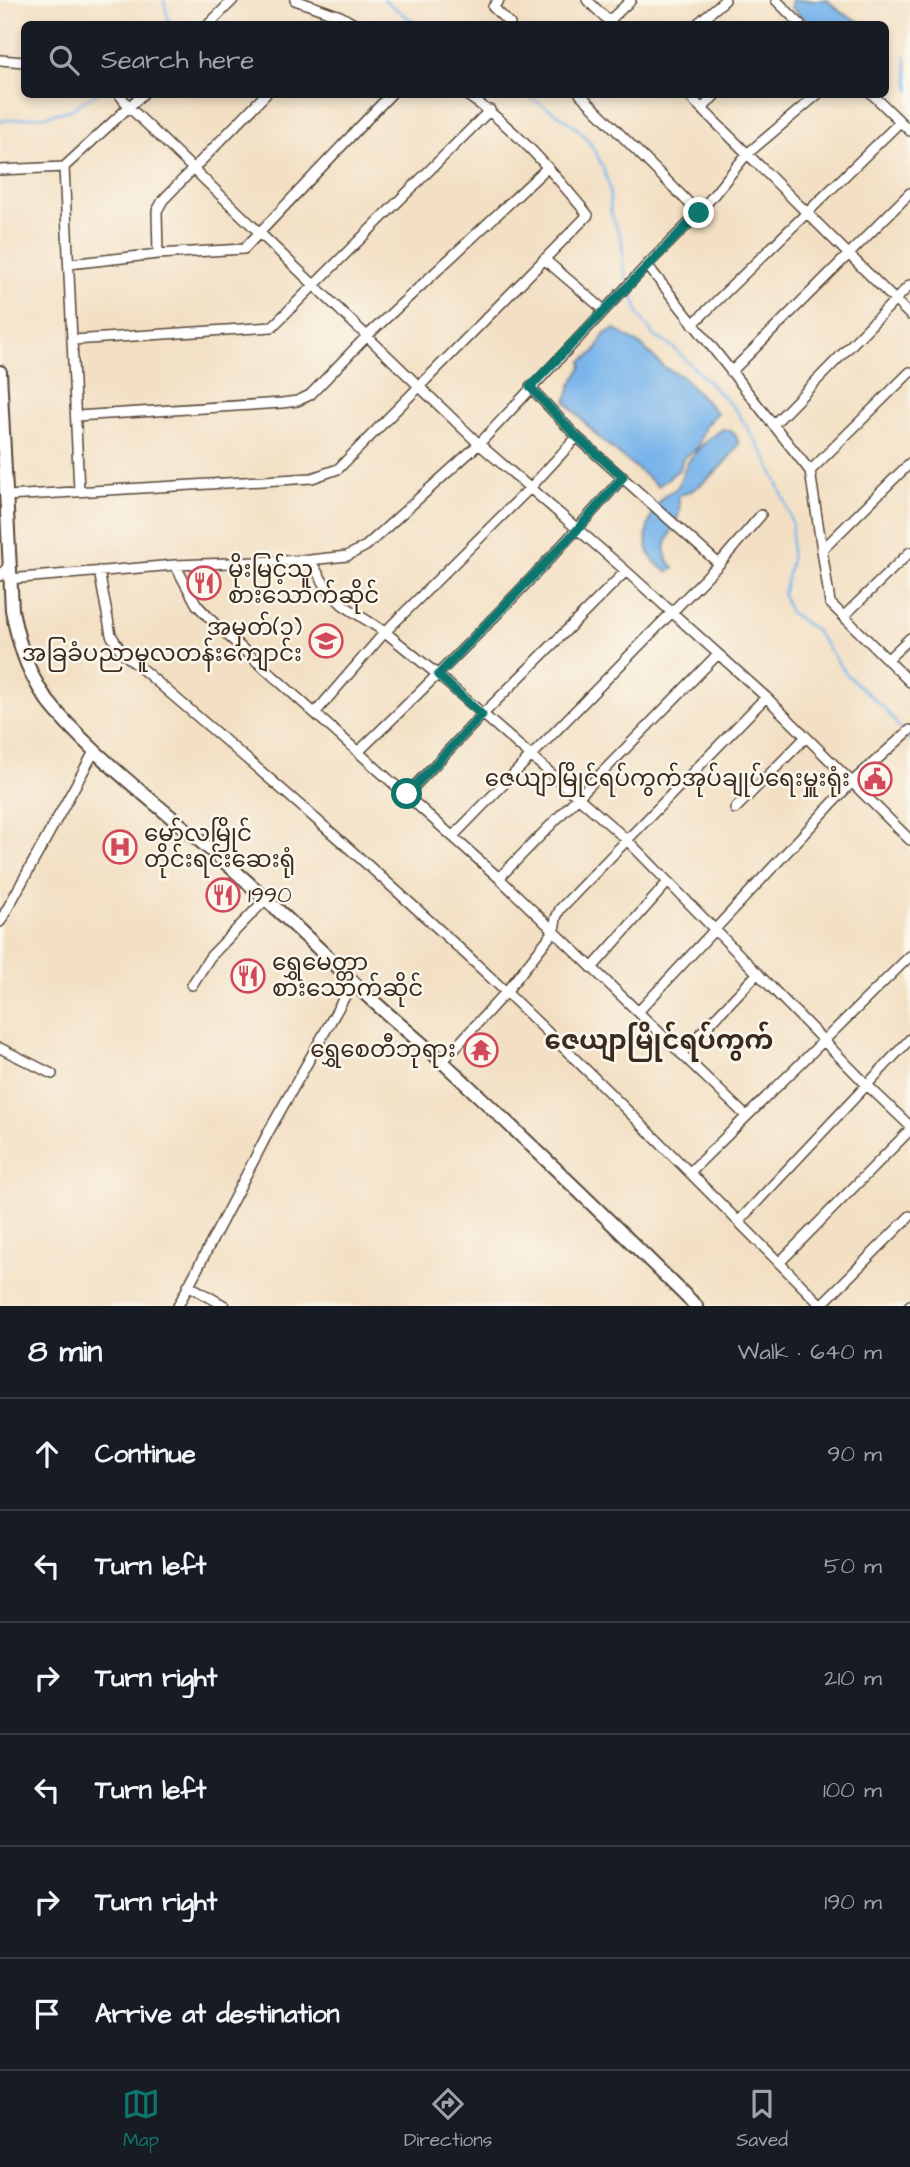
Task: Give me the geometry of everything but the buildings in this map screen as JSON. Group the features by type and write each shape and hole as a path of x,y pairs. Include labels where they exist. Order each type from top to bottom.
{"main road":[{"path":"0,372 3,469 7,496 4,578 6,611 30,673 55,709 95,750 266,899 442,1062 579,1190 695,1306"}],"street":[{"path":"212,21 233,0"},
{"path":"295,0 349,21"},
{"path":"499,0 493,7 507,21"},
{"path":"587,0 609,21"},
{"path":"613,21 631,0"},
{"path":"700,21 724,0"},
{"path":"776,0 792,21"},
{"path":"335,21 340,16"},
{"path":"0,60 21,62"},
{"path":"122,98 479,443 766,697 853,781 910,841"},
{"path":"0,170 64,167 139,98"},
{"path":"158,254 157,211 163,200 262,98"},
{"path":"69,264 158,254 244,249 387,98"},
{"path":"7,496 312,478 338,469 588,215 548,167 489,110 471,98"},
{"path":"584,98 699,213"},
{"path":"692,98 910,315"},
{"path":"703,108 712,98"},
{"path":"4,578 175,565 310,561 347,556 366,546 479,443 699,213 747,154 813,98"},
{"path":"876,98 910,131"},
{"path":"73,340 272,327 489,110"},
{"path":"693,324 900,122"},
{"path":"64,167 79,491"},
{"path":"76,416 297,401 310,395 367,336 548,167"},
{"path":"731,372 910,193"},
{"path":"544,259 604,310"},
{"path":"647,265 810,471 830,603 910,682"},
{"path":"773,425 910,285"},
{"path":"810,471 910,372"},
{"path":"530,387 577,437 719,564"},
{"path":"315,713 385,632 531,487 577,437"},
{"path":"822,550 910,463"},
{"path":"358,752 438,675 577,530 623,477"},
{"path":"453,836 719,564 761,515"},
{"path":"844,616 910,552"},
{"path":"310,561 328,590 343,605 385,632 438,675 626,839 910,1128 779,1262"},
{"path":"175,565 197,606 216,625 499,878 746,1116"},
{"path":"99,571 111,635 122,652 249,760 506,992 822,1306 910,1216"},
{"path":"407,794 626,571"},
{"path":"887,660 910,638"},
{"path":"499,878 718,654"},
{"path":"442,1062 506,992 554,931 560,909 766,697"},
{"path":"638,1012 853,781 910,731"},
{"path":"735,809 806,737"},
{"path":"0,922 95,750"},
{"path":"592,968 668,882"},
{"path":"192,985 209,957 266,899"},
{"path":"690,1172 910,956"},
{"path":"681,1054 758,974"},
{"path":"178,1306 269,1131 353,982"},
{"path":"739,1222 910,1039"},
{"path":"0,1048 52,1074"},
{"path":"188,1285 225,1306"}],"water":[{"path":"792,0 827,0 842,13 858,21 807,21 791,7"},
{"path":"615,329 642,346 665,368 683,377 717,413 705,426 697,448 683,458 680,469 658,486 598,437 566,402 571,385 582,367 582,361 595,352 604,335"},
{"path":"723,429 733,432 739,443 713,474 678,498 678,518 665,550 667,559 674,568 669,572 651,557 648,548 646,538 651,517 663,497 678,487 688,462 696,451"}],"waterway":[{"path":"164,0 168,21"},
{"path":"384,0 413,21"},
{"path":"905,56 910,90"},
{"path":"0,121 70,110 90,98"},
{"path":"530,98 578,130 603,167 609,186 611,212 621,238 627,280"},
{"path":"630,286 639,315 654,336 673,347 736,410 766,457 792,524 791,560 783,595 790,613 814,629 848,676 883,707 910,741"}],"place":[{"name":"မိုးမြင့်သူ စားသောက်ဆိုင်","path":"204,583"},
{"name":"အမှတ်(၁) အခြခံပညာမူလတန်းကျောင်း","path":"326,641"},
{"name":"ဇေယျာမြိုင်ရပ်ကွက်အုပ်ချုပ်ရေးမှူးရုံး","path":"875,779"},
{"name":"မော်လမြိုင် တိုင်းရင်းဆေးရုံ","path":"120,847"},
{"name":"1990","path":"223,895"},
{"name":"ရွှေမေတ္တာ စားသောက်ဆိုင်","path":"248,976"},
{"name":"ရွှေစေတီဘုရား","path":"481,1050"}],"district":[{"name":"ဇေယျာမြိုင်ရပ်ကွက်","path":"659,1041"}],"route":[{"path":"407,794 482,715 438,675 577,530 623,477 577,437 530,387 699,213"}]}
